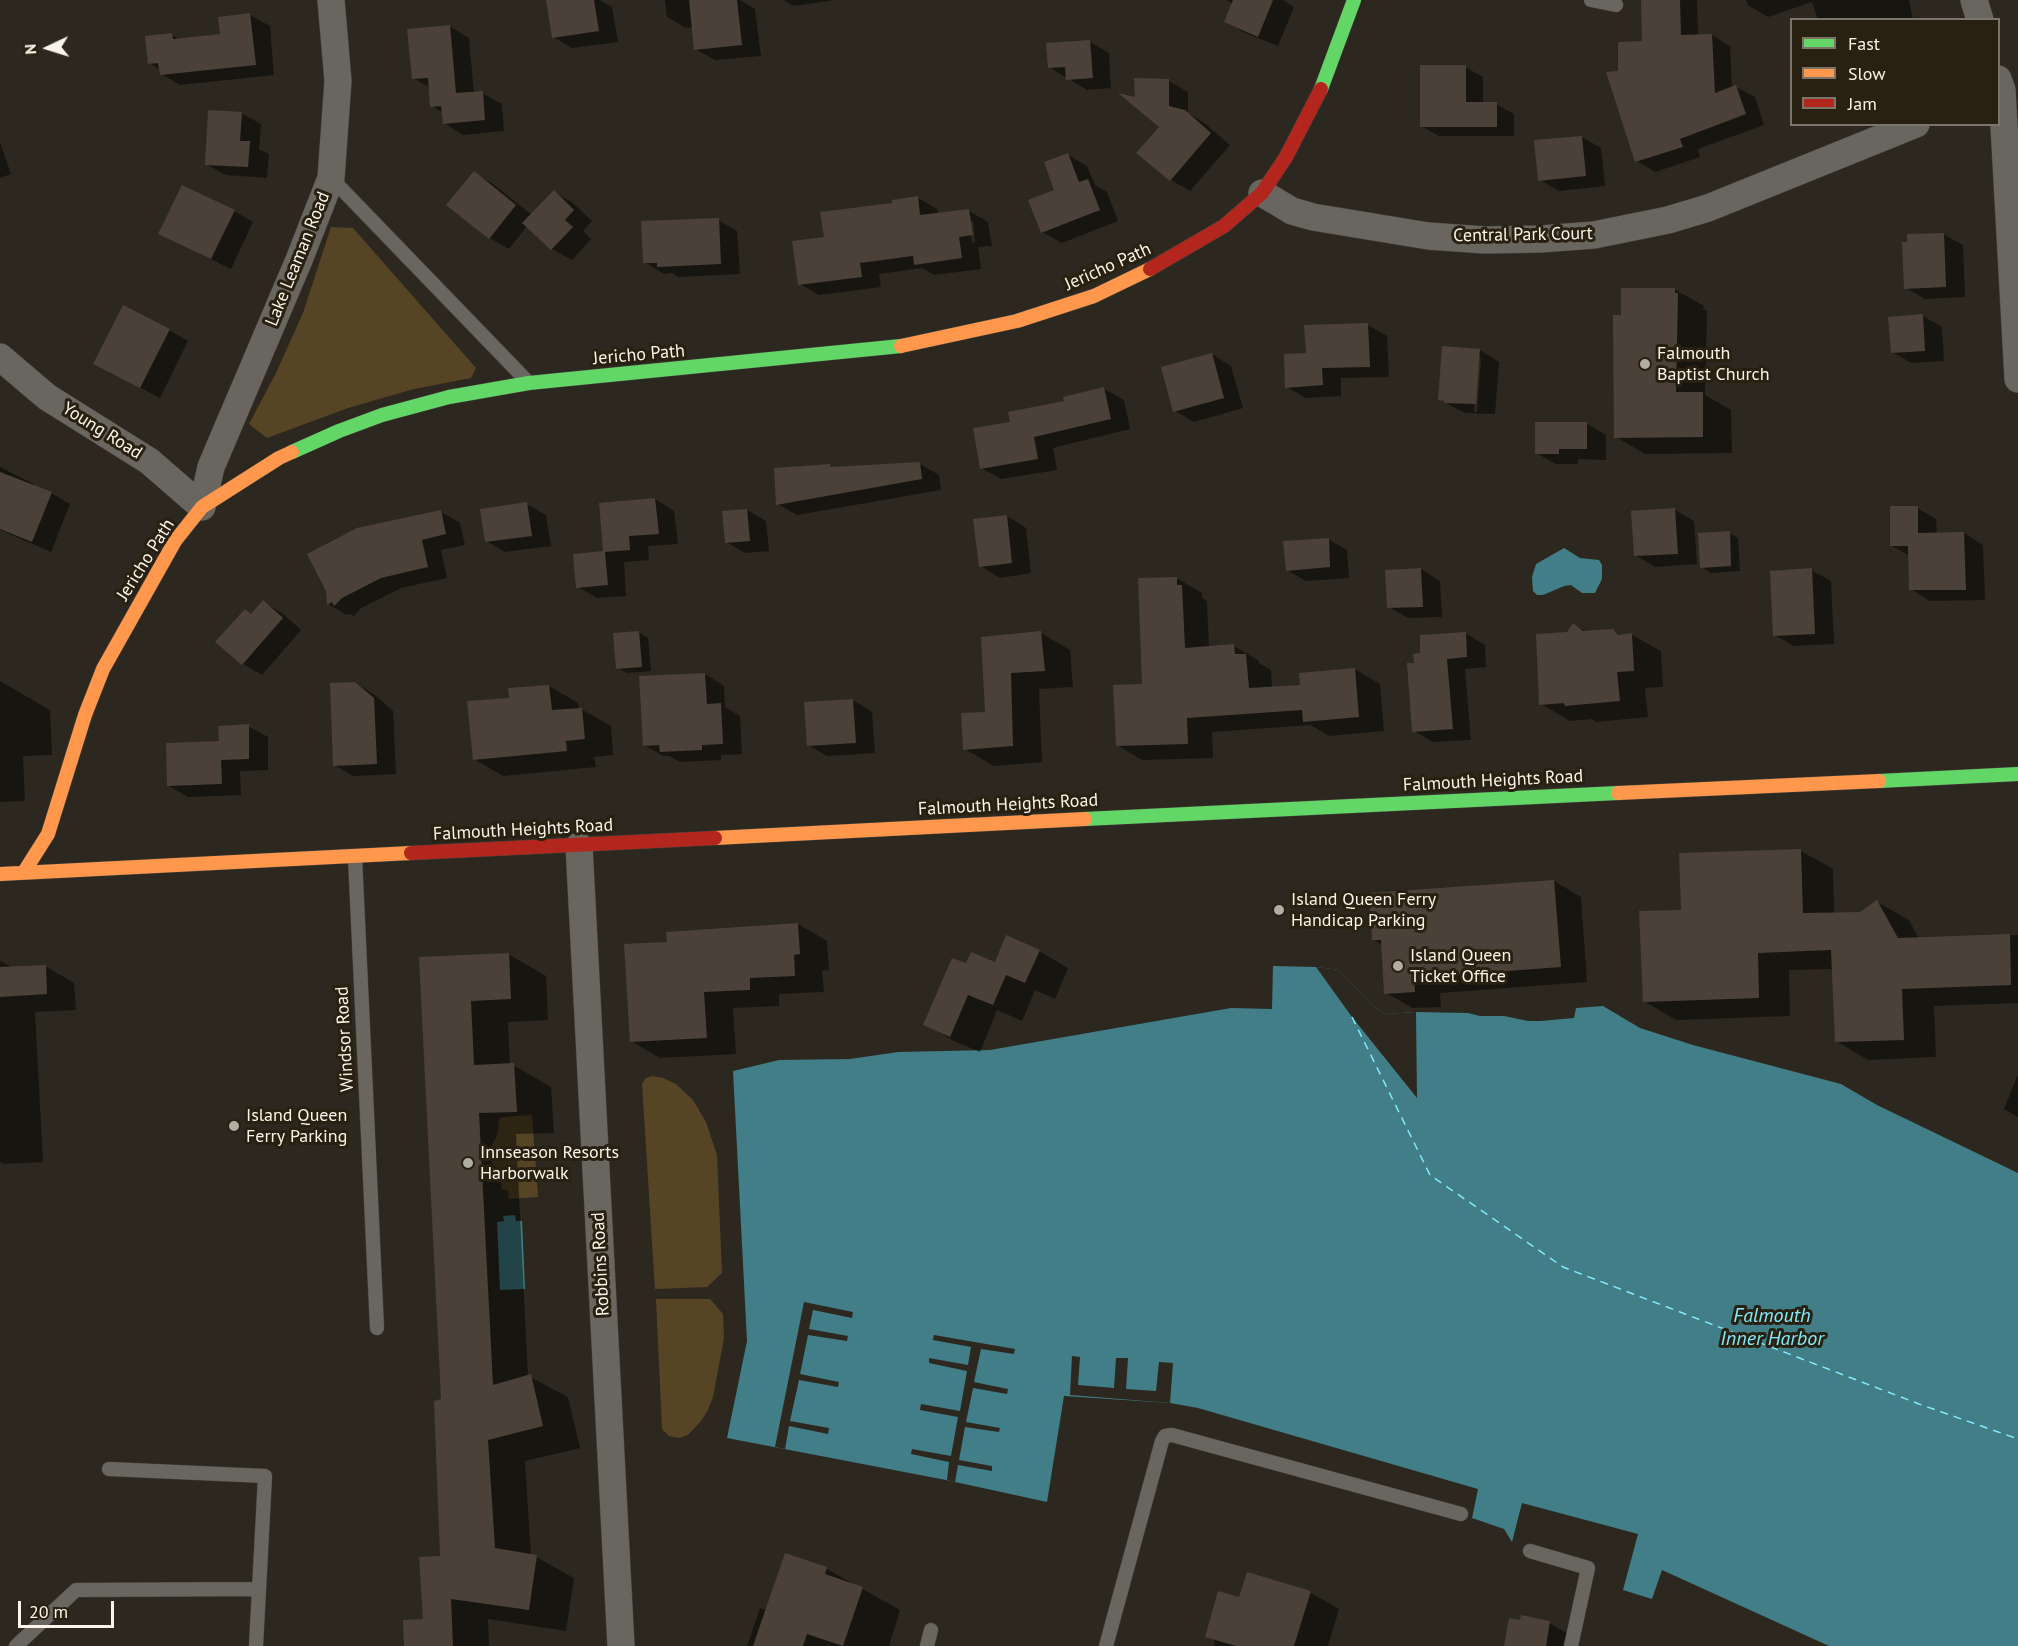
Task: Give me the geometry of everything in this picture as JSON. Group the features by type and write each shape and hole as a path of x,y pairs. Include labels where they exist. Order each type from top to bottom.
{"main road":[{"name":"Jericho Path","path":"24,872 48,834 68,766 103,669 175,541 202,507 279,458 339,431 382,415 449,397 529,383 905,346 1017,321 1094,296 1137,277 1224,226 1262,193 1286,157 1317,98 1335,56 1353,0"},
{"name":"Falmouth Heights Road","path":"0,874 2018,774"}],"street":[{"name":"Lake Leaman Road","path":"202,507 211,467 299,260 331,178 338,81 331,0"},
{"path":"1974,0 1979,18"},
{"path":"2004,86 2018,379"},
{"name":"Central Park Court","path":"1262,193 1292,211 1313,217 1428,236 1485,240 1594,235 1668,220 1708,208 1911,126"},
{"name":"Young Road","path":"0,357 47,397 149,461 202,507"},
{"name":"Robbins Road","path":"579,846 621,1646"}],"lane":[{"path":"1591,0 1616,5"},
{"path":"331,178 529,383"},
{"name":"Windsor Road","path":"355,857 377,1328"},
{"path":"1106,1646 1161,1441 1166,1436 1172,1435 1461,1514"},
{"path":"109,1469 265,1476 256,1646"},
{"path":"1530,1551 1587,1568 1571,1646"},
{"path":"16,1646 76,1590 259,1589"},
{"path":"927,1646 931,1630"}],"shaded area":[{"path":"331,227 353,228 476,368 471,378 414,389 348,408 267,438 249,424 276,373 303,313"},
{"path":"652,1076 676,1084 693,1100 706,1122 717,1155 722,1273 707,1287 655,1289 642,1084 646,1078"},
{"path":"532,1115 538,1197 509,1199 508,1190 502,1190 500,1175 489,1158 490,1149 502,1117"},
{"path":"656,1299 710,1299 723,1314 724,1338 713,1397 701,1421 688,1435 679,1438 669,1436 662,1429"}],"water":[{"path":"1564,548 1580,558 1599,560 1602,565 1602,579 1595,593 1582,593 1571,585 1543,595 1537,595 1533,591 1532,577 1536,564"},
{"name":"Falmouth Inner Harbor","path":"1273,966 1339,970 1374,1007 1385,1014 1468,1013 1540,1021 1574,1018 1576,1008 1603,1006 1640,1028 1693,1045 1841,1084 1877,1105 2018,1173 2018,1646 1829,1646 1662,1570 1652,1599 1623,1590 1638,1534 1522,1503 1512,1542 1504,1529 1472,1518 1478,1489 1198,1408 1170,1403 1064,1396 1047,1502 727,1438 747,1341 733,1071 779,1060 850,1059 898,1052 990,1050 1231,1008 1272,1009"},
{"path":"515,1215 516,1221 522,1221 525,1289 500,1290 497,1222 504,1221 503,1216"}],"pier":[{"path":"1316,967 1339,970 1374,1007 1385,1014 1416,1012 1417,1098 1352,1017"},
{"path":"804,1302 853,1312 852,1318 813,1310 809,1329 848,1336 847,1341 808,1335 800,1374 839,1382 838,1387 799,1380 790,1421 829,1428 828,1434 789,1426 785,1449 775,1447"},
{"path":"934,1335 1015,1349 1014,1354 981,1349 974,1382 1008,1389 1007,1394 973,1388 966,1422 1000,1428 999,1432 965,1427 959,1460 992,1466 992,1471 958,1465 955,1482 947,1480 949,1462 911,1454 912,1449 951,1456 958,1417 920,1410 921,1404 960,1411 967,1371 929,1363 929,1358 968,1365 971,1347 933,1340"},
{"path":"1072,1356 1080,1357 1078,1385 1114,1388 1116,1358 1128,1358 1126,1389 1156,1391 1159,1362 1173,1363 1170,1403 1070,1395"}],"building":[{"path":"546,0 594,0 599,31 552,38"},
{"path":"689,0 737,0 742,45 694,50"},
{"path":"1233,0 1273,0 1258,37 1224,22"},
{"path":"1641,0 1680,0 1681,35 1712,34 1715,93 1736,85 1746,114 1680,139 1683,147 1635,162 1606,72 1618,71 1618,42 1642,41"},
{"path":"250,13 256,65 160,75 158,63 148,64 145,36 172,33 173,39 220,34 218,17"},
{"path":"450,25 456,93 483,91 485,120 443,124 441,106 430,107 428,78 412,79 407,29"},
{"path":"1090,40 1093,78 1066,80 1065,67 1048,68 1046,43"},
{"path":"1420,65 1466,65 1466,102 1497,102 1497,127 1420,127"},
{"path":"1134,78 1169,79 1169,106 1185,110 1211,133 1170,181 1136,153 1159,127 1118,93 1135,97"},
{"path":"208,110 242,112 240,141 250,141 248,167 205,165"},
{"path":"1582,136 1586,176 1538,181 1534,140"},
{"path":"1068,153 1079,182 1088,179 1100,210 1041,233 1028,200 1054,190 1044,162"},
{"path":"474,171 516,205 489,239 446,205"},
{"path":"182,185 235,210 211,259 158,234"},
{"path":"554,190 574,210 565,220 573,227 551,250 522,223"},
{"path":"918,196 920,215 969,209 973,235 959,237 962,258 914,265 913,256 860,263 862,277 798,285 792,241 824,237 820,212 892,203 892,200"},
{"path":"719,218 721,264 657,267 657,263 643,263 641,221"},
{"path":"1944,233 1946,287 1904,289 1902,242 1907,242 1907,234"},
{"name":"Falmouth Baptist Church","path":"1621,288 1675,288 1675,293 1678,293 1676,392 1703,392 1703,437 1614,438 1613,315 1621,315"},
{"path":"123,305 170,329 140,388 93,364"},
{"path":"1923,314 1925,351 1891,353 1888,317"},
{"path":"1368,323 1370,367 1322,368 1323,385 1285,388 1284,354 1306,353 1304,325"},
{"path":"1442,346 1480,349 1476,404 1444,403 1438,400"},
{"path":"1212,353 1224,398 1173,412 1161,367"},
{"path":"1104,387 1111,419 1034,437 1038,459 980,469 973,428 1010,422 1008,412 1064,401 1063,397"},
{"path":"1535,422 1587,422 1587,449 1559,449 1559,454 1535,454"},
{"path":"920,462 922,479 776,505 774,468"},
{"path":"0,472 52,492 32,542 0,529"},
{"path":"655,498 659,534 629,536 630,550 605,552 608,585 576,588 573,554 603,551 599,503"},
{"path":"527,502 532,536 485,542 480,509"},
{"path":"1890,506 1918,506 1918,533 1964,532 1966,590 1909,590 1908,546 1890,546"},
{"path":"1675,508 1678,554 1634,556 1631,511"},
{"path":"747,509 750,541 725,543 722,511"},
{"path":"441,510 446,534 422,540 428,567 381,578 342,598 334,606 332,602 327,605 326,591 307,554 357,528"},
{"path":"1007,515 1012,563 979,567 973,519"},
{"path":"1730,531 1731,566 1700,568 1698,533"},
{"path":"1329,538 1330,567 1286,571 1283,541"},
{"path":"1421,568 1423,607 1387,608 1385,570"},
{"path":"1812,568 1815,634 1773,636 1770,571"},
{"path":"1177,577 1177,585 1182,585 1185,648 1234,644 1235,654 1246,654 1249,688 1300,685 1299,673 1355,668 1359,717 1303,722 1302,710 1187,718 1188,744 1116,746 1113,685 1142,684 1138,578"},
{"path":"263,600 283,618 242,665 215,642 245,609 251,614"},
{"path":"1573,623 1583,631 1613,629 1618,635 1632,633 1634,671 1617,672 1620,701 1565,706 1564,703 1539,705 1536,634 1567,632"},
{"path":"639,631 642,667 616,669 613,633"},
{"path":"1041,631 1045,671 1011,673 1013,746 963,750 961,713 985,712 981,637"},
{"path":"1466,632 1467,657 1447,659 1453,729 1412,732 1407,663 1414,663 1413,654 1420,653 1420,635"},
{"path":"705,673 707,704 721,703 723,744 702,745 702,750 660,752 659,745 643,746 639,676"},
{"path":"355,682 374,698 377,764 333,766 330,683"},
{"path":"549,685 552,710 582,708 585,739 566,741 567,751 473,760 467,701 509,698 508,688"},
{"path":"853,699 856,743 807,746 804,702"},
{"path":"249,724 249,759 221,760 222,784 167,786 166,743 219,741 218,726"},
{"path":"1801,849 1803,913 1860,912 1877,900 1898,938 2010,934 2011,985 1902,989 1904,1040 1835,1042 1831,950 1758,953 1759,998 1643,1002 1639,911 1681,910 1679,853"},
{"path":"1554,880 1561,967 1414,978 1415,992 1384,994 1381,940 1372,940 1369,893"},
{"path":"798,923 800,954 794,955 795,976 750,978 750,990 704,992 707,1038 630,1042 624,944 667,942 666,932"},
{"path":"1006,935 1040,950 1025,983 1006,975 993,1005 968,995 950,1037 923,1025 952,958 966,963 971,952 995,962"},
{"path":"509,953 511,999 471,1001 474,1065 514,1063 517,1112 479,1113 493,1385 531,1374 543,1426 488,1440 495,1548 537,1555 529,1610 451,1599 453,1646 404,1646 403,1620 423,1619 419,1557 440,1556 434,1401 441,1399 419,957"},
{"path":"46,965 47,994 0,997 0,967"},
{"path":"785,1553 827,1567 825,1574 863,1587 843,1646 807,1634 803,1646 753,1646"},
{"path":"1247,1572 1311,1591 1294,1646 1236,1646 1205,1637 1218,1591 1239,1597"},
{"path":"1521,1615 1550,1621 1546,1646 1504,1646 1509,1618 1520,1620"}],"ferry route":[{"path":"1352,1017 1430,1175 1563,1267 1919,1404 2018,1439"}],"traffic: fast":[{"path":"1321,89 1354,0"},
{"path":"292,452 382,415 449,397 529,383 901,346"},
{"path":"1879,781 2018,774"},
{"path":"1085,819 1618,793"}],"traffic: slow":[{"path":"901,346 1017,321 1094,296 1150,269"},
{"path":"24,872 48,834 85,715 103,669 175,541 202,507 292,452"},
{"path":"1618,793 1879,781"},
{"path":"715,838 1085,819"},
{"path":"0,874 411,853"}],"traffic: jam":[{"path":"1150,269 1224,226 1262,193 1286,157 1321,89"},
{"path":"411,853 715,838"}],"place":[{"name":"Falmouth Baptist Church","path":"1645,364"},
{"name":"Island Queen Ferry Handicap Parking","path":"1279,910"},
{"name":"Island Queen Ticket Office","path":"1398,966"},
{"name":"Island Queen Ferry Parking","path":"234,1126"},
{"name":"Innseason Resorts Harborwalk","path":"468,1163"}]}
